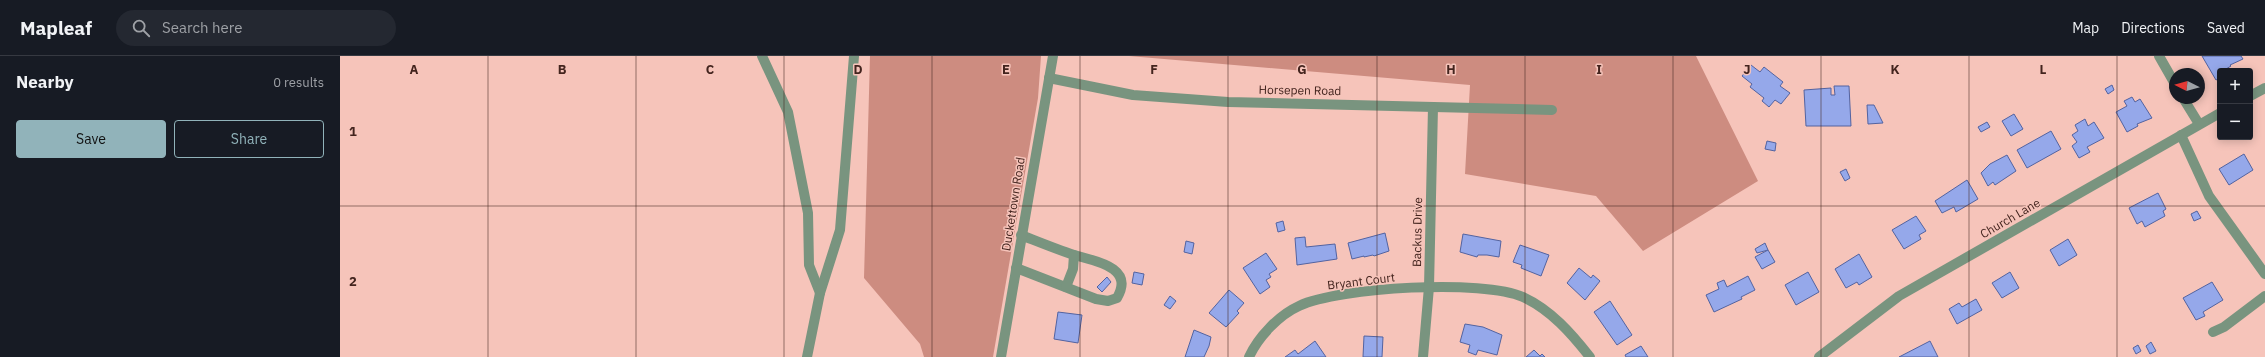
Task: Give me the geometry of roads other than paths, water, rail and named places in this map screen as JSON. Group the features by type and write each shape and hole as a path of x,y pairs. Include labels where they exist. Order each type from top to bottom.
{"street":[{"path":"762,56 788,112 808,213 809,265 820,293"},
{"path":"807,357 820,293 840,230 854,56"},
{"name":"Duckettown Road","path":"1001,357 1053,56"},
{"path":"2159,56 2169,74"},
{"name":"Horsepen Road","path":"1049,78 1147,96 1228,102 1552,110"},
{"path":"2253,94 2265,88"},
{"path":"2187,104 2199,124"},
{"name":"Backus Drive","path":"1423,357 1428,287 1433,107"},
{"name":"Church Lane","path":"1819,357 1899,296 2217,115"},
{"path":"2181,135 2209,196 2265,274"},
{"path":"1016,268 1096,299 1108,301 1117,298 1122,290 1120,279 1116,272 1101,261 1074,255 1021,235"},
{"path":"1066,287 1073,269 1074,255"},
{"name":"Bryant Court","path":"1249,357 1265,334 1282,317 1299,306 1341,294 1428,287 1490,288 1522,297 1557,319 1590,357"},
{"path":"2213,332 2224,327 2265,296"}]}
